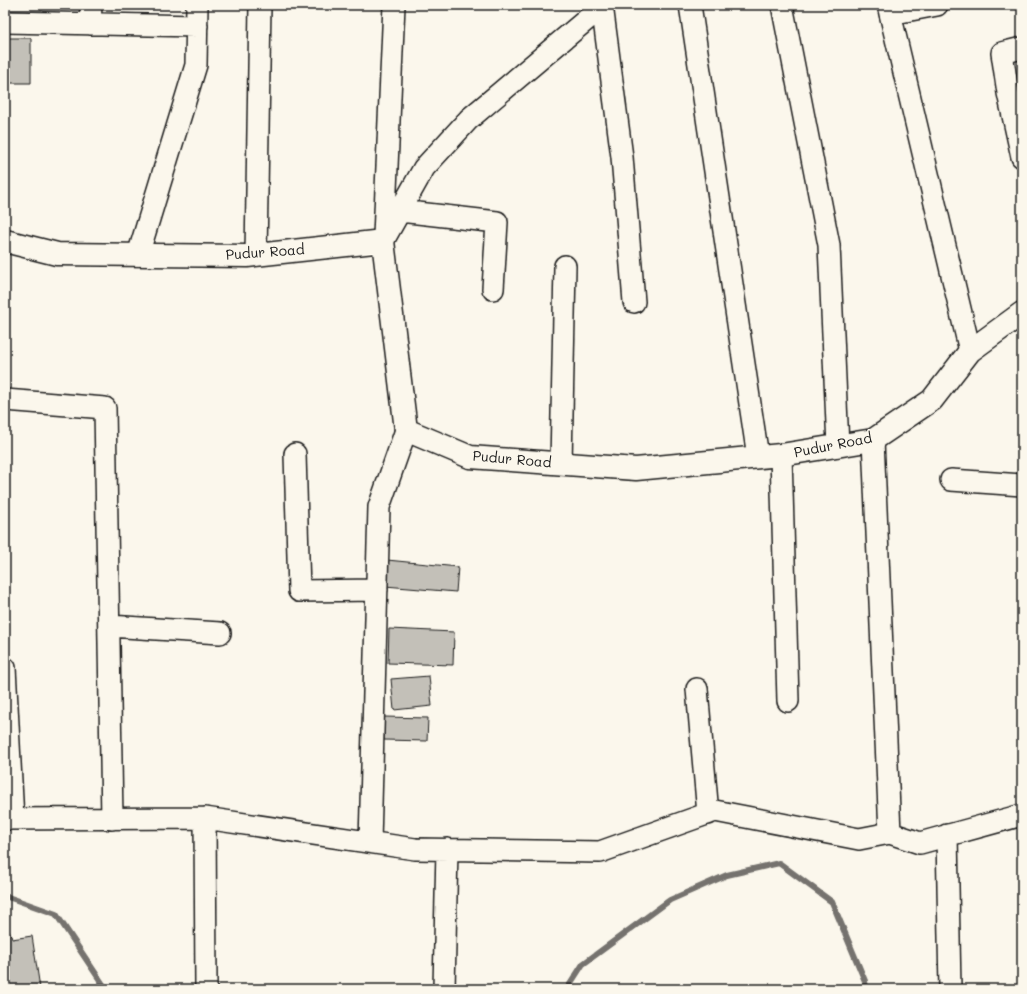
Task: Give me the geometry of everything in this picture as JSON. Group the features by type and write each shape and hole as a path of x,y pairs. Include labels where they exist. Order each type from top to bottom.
{"street":[{"path":"138,255 196,65 196,5"},
{"path":"256,255 260,5"},
{"path":"370,842 379,507 406,430 383,241 394,5"},
{"path":"690,5 758,457"},
{"path":"782,5 829,245 838,446"},
{"path":"937,5 889,10 970,351"},
{"path":"383,241 424,168 468,119 603,6"},
{"path":"603,6 622,157 634,302"},
{"path":"5,22 90,14 196,26"},
{"path":"1022,48 1002,53 1008,92 1022,157"},
{"path":"400,211 497,222 493,289"},
{"name":"Pudur Road","path":"5,241 57,254 256,255 383,241"},
{"path":"561,463 565,266"},
{"name":"Pudur Road","path":"406,430 470,457 636,469 781,455 873,440 932,400 970,351 1022,313"},
{"path":"5,400 105,408 112,819"},
{"path":"873,440 890,833"},
{"path":"295,454 299,591 377,590"},
{"path":"781,455 788,701"},
{"path":"951,480 1022,485"},
{"path":"109,626 220,633"},
{"path":"5,668 9,819 205,818 415,849 600,852 715,811 859,839 890,833 920,843 1022,815"},
{"path":"697,689 708,814"},
{"path":"205,818 206,989"},
{"path":"947,835 950,989"},
{"path":"444,989 447,849"}],"building":[{"path":"5,38 31,38 31,83 5,83"},
{"path":"387,560 458,567 456,592 385,586"},
{"path":"389,629 454,632 453,665 388,663"},
{"path":"429,676 432,706 394,710 391,679"},
{"path":"384,717 428,718 427,741 384,740"},
{"path":"10,932 12,939 32,936 40,988 5,989 5,933"}],"waterway":[{"path":"567,989 583,964 670,900 727,875 779,863 832,902 865,981 866,989"},
{"path":"5,898 8,897 56,914 106,989"}]}
